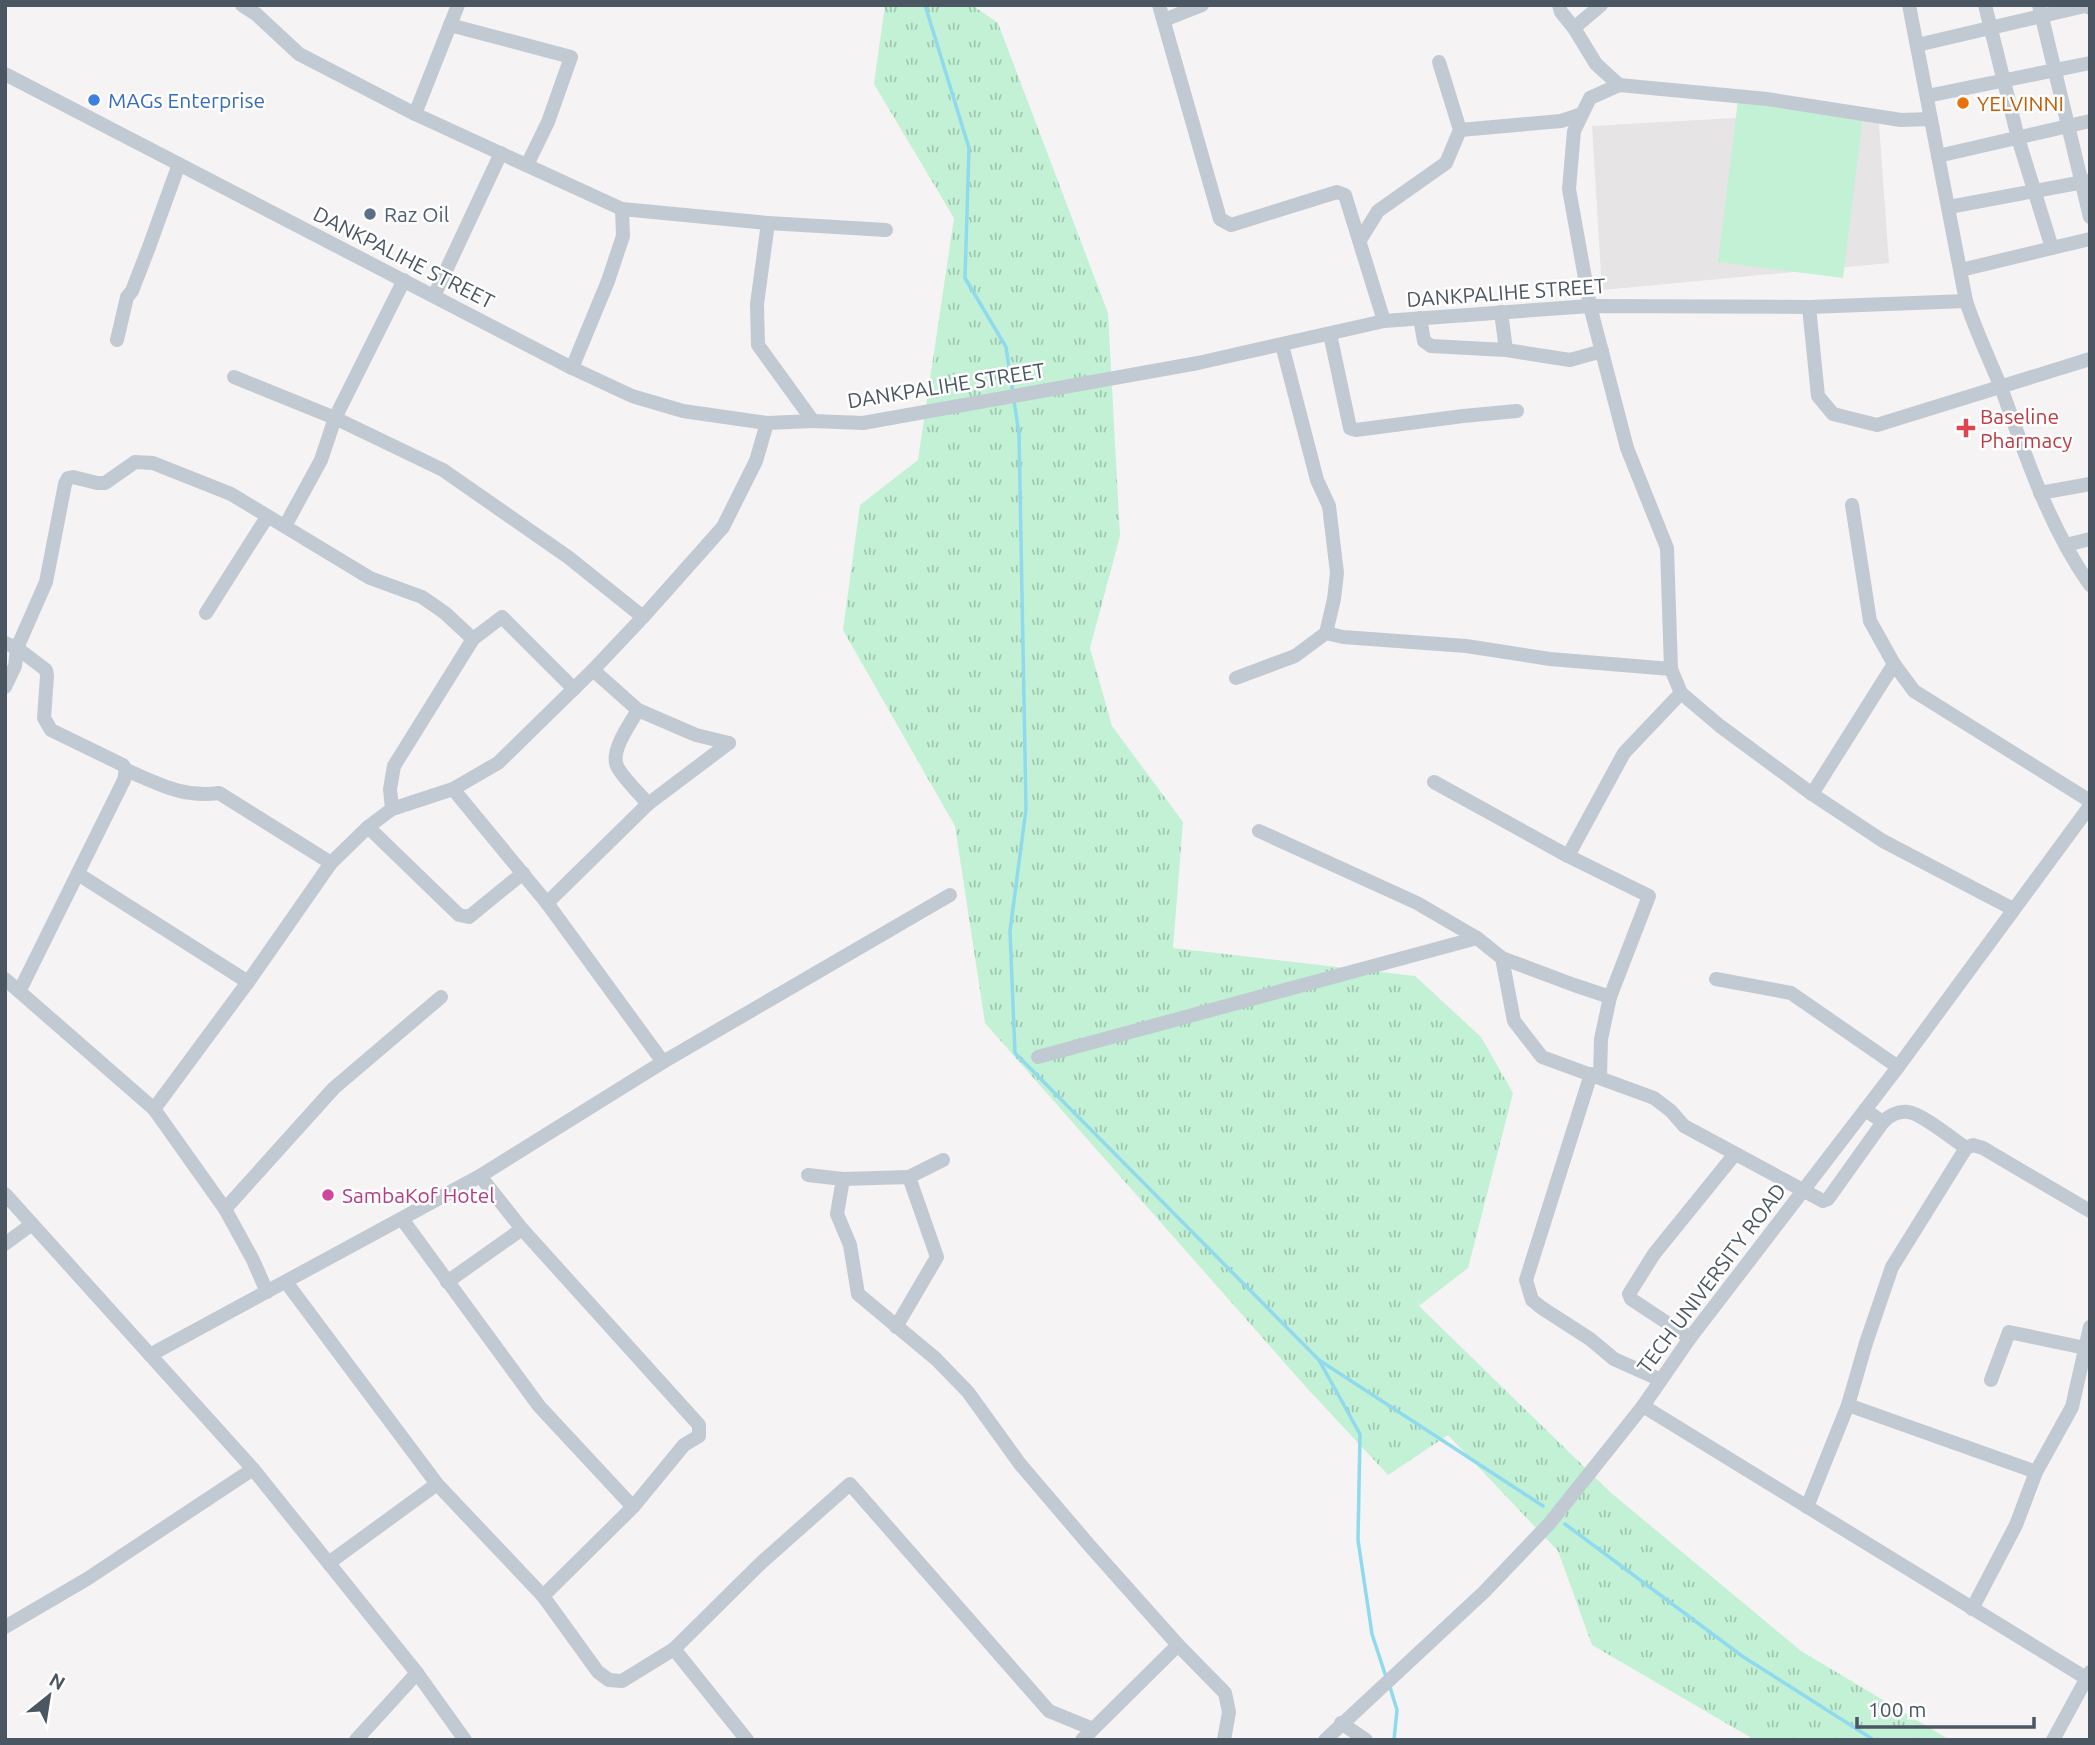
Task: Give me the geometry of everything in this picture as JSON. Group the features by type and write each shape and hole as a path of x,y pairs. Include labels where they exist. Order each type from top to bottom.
{"street":[{"path":"242,5 256,14 299,54 415,114 622,209 768,223 886,230"},
{"path":"415,114 458,5"},
{"path":"1159,5 1220,219 1231,225 1337,192 1345,195 1384,321"},
{"path":"1164,20 1202,5"},
{"path":"1559,5 1596,64 1619,85"},
{"path":"1574,28 1601,5"},
{"path":"1909,5 1966,301 2040,492 2066,545 2090,585"},
{"path":"1985,5 2018,138 2052,248"},
{"path":"1917,45 1991,28 2041,10 2089,5 2090,8"},
{"path":"2041,10 2068,126 2086,181 2090,217"},
{"path":"450,25 571,57 548,122 527,164"},
{"path":"1360,240 1378,211 1446,163 1460,130 1439,62"},
{"path":"1927,96 2090,63"},
{"name":"DANKPALIHE STREET","path":"5,74 572,368 632,396 683,411 767,423 863,423 1198,363 1384,321 1590,306 1809,307 1966,301"},
{"path":"1931,119 1901,120 1767,99 1619,85 1590,98 1582,114 1574,131 1569,189 1590,306 1627,448 1667,548 1671,669 1681,693 1720,726 1812,794 1883,841 2013,909"},
{"path":"1460,130 1561,121 1582,114"},
{"path":"1938,156 2090,121"},
{"path":"434,296 500,153"},
{"path":"117,340 127,297 132,292 178,164"},
{"path":"1949,207 2086,181"},
{"path":"572,368 608,281 623,236 622,209"},
{"path":"768,223 757,304 758,345 813,421"},
{"path":"1961,270 2090,239"},
{"path":"285,526 321,460 335,418 404,280"},
{"path":"1809,307 1818,396 1833,415 1877,425 2090,359"},
{"path":"1501,312 1506,350"},
{"path":"1420,318 1424,341 1431,346 1506,350 1570,360 1602,351"},
{"path":"1330,334 1350,428 1356,430 1517,411"},
{"path":"1236,678 1295,656 1326,632 1335,599 1337,573 1329,506 1317,480 1282,345"},
{"path":"234,377 335,418 443,470 568,556 643,617"},
{"path":"154,1110 331,863 392,808 453,789 498,763 643,617 723,527 756,461 767,423"},
{"path":"5,687 15,666 11,645 46,582 68,478 105,483 135,462 153,463 231,494 370,578 422,597 445,613 473,639"},
{"path":"2040,492 2090,484"},
{"path":"1852,505 1870,621 1913,691 2090,801"},
{"path":"206,614 267,517"},
{"path":"2066,545 2090,539"},
{"path":"392,808 390,789 394,766 473,639 502,617 574,689"},
{"path":"1326,632 1343,637 1466,646 1550,659 1671,669"},
{"path":"11,645 46,670 44,718 51,730 123,765 126,770 174,790 200,796 219,793 331,863"},
{"path":"1812,794 1894,664"},
{"path":"547,903 649,804 729,743 696,735 638,710 593,670"},
{"path":"1568,856 1624,753 1681,693"},
{"path":"638,710 621,739 615,758 617,766 649,804"},
{"path":"20,990 124,780 126,770"},
{"path":"1434,782 1568,856 1649,896 1610,997 1596,1076 1526,1280 1532,1300 1542,1308 1590,1339 1614,1359 1661,1380"},
{"path":"453,789 547,903 663,1062"},
{"name":"TECH UNIVERSITY ROAD","path":"1325,1740 1484,1592 1549,1524 1643,1406 1690,1338 1898,1067 2090,806"},
{"path":"368,827 458,915 469,917 523,873"},
{"path":"1259,831 1418,903 1476,938 1502,958 1610,997"},
{"path":"78,874 248,982"},
{"path":"150,1355 480,1176 663,1062 950,895"},
{"path":"1038,1057 1476,938"},
{"path":"1502,958 1514,1021 1542,1057 1654,1098 1684,1126 1823,1201 1828,1199 1883,1122 1891,1115 1909,1112 1966,1148"},
{"path":"5,978 154,1110 225,1209 267,1292"},
{"path":"1716,979 1791,993 1898,1067"},
{"path":"225,1209 334,1088 441,997"},
{"path":"1865,1110 1883,1122"},
{"path":"1807,1507 1848,1405 1892,1267 1966,1148 1973,1145 1983,1148 2090,1211"},
{"path":"1690,1338 1631,1299 1629,1294 1654,1254 1735,1154"},
{"path":"808,1175 843,1179 909,1177 943,1160"},
{"path":"480,1176 522,1229 699,1425 698,1436 684,1445 634,1507 542,1596"},
{"path":"896,1327 937,1257 909,1177"},
{"path":"843,1179 837,1214 850,1245 858,1294 936,1359 968,1392 1020,1464 1089,1545 1178,1645 1225,1693 1229,1712 1224,1740"},
{"path":"5,1195 253,1469 417,1673 465,1740"},
{"path":"402,1219 539,1406 634,1507"},
{"path":"5,1244 32,1224"},
{"path":"447,1282 522,1229"},
{"path":"286,1282 438,1484 542,1596 598,1672 610,1680 622,1681 674,1649 762,1562 850,1484 1049,1711 1093,1729"},
{"path":"1972,1609 2015,1525 2036,1472 2072,1407 2088,1348 2090,1327"},
{"path":"1992,1380 2008,1332 2088,1348"},
{"path":"1848,1405 2036,1472"},
{"path":"1643,1406 1972,1609 2088,1675 2053,1740"},
{"path":"5,1627 87,1579 253,1469"},
{"path":"330,1562 438,1484"},
{"path":"1082,1740 1178,1645"},
{"path":"674,1649 747,1740"},
{"path":"356,1740 417,1673"},
{"path":"1341,1723 1366,1740"}],"shaded area":[{"path":"1878,110 1889,263 1602,290 1592,126"}],"green space":[{"path":"885,5 972,5 998,23 1108,313 1120,536 1090,648 1112,726 1183,822 1173,948 1415,976 1481,1037 1513,1093 1468,1268 1419,1306 1610,1492 1801,1651 1950,1740 1755,1740 1592,1645 1558,1551 1448,1435 1388,1475 1305,1386 985,1023 955,826 843,630 860,505 918,460 954,218 874,84"},
{"path":"1738,100 1863,116 1843,278 1718,262"}],"waterway":[{"path":"925,5 969,148 965,278 1006,347 1013,394"},
{"path":"1014,401 1019,433 1026,809 1010,931 1015,1053 1319,1360 1543,1506"},
{"path":"1320,1362 1360,1434 1358,1540 1372,1634 1386,1677"},
{"path":"1565,1524 1742,1656 1874,1740"},
{"path":"1390,1687 1397,1710 1394,1740"}],"place":[{"name":"MAGs Enterprise","path":"94,100"},
{"name":"YELVINNI","path":"1963,103"},
{"name":"Raz Oil","path":"370,214"},
{"name":"Baseline Pharmacy","path":"1966,428"},
{"name":"SambaKof Hotel","path":"328,1195"}]}
